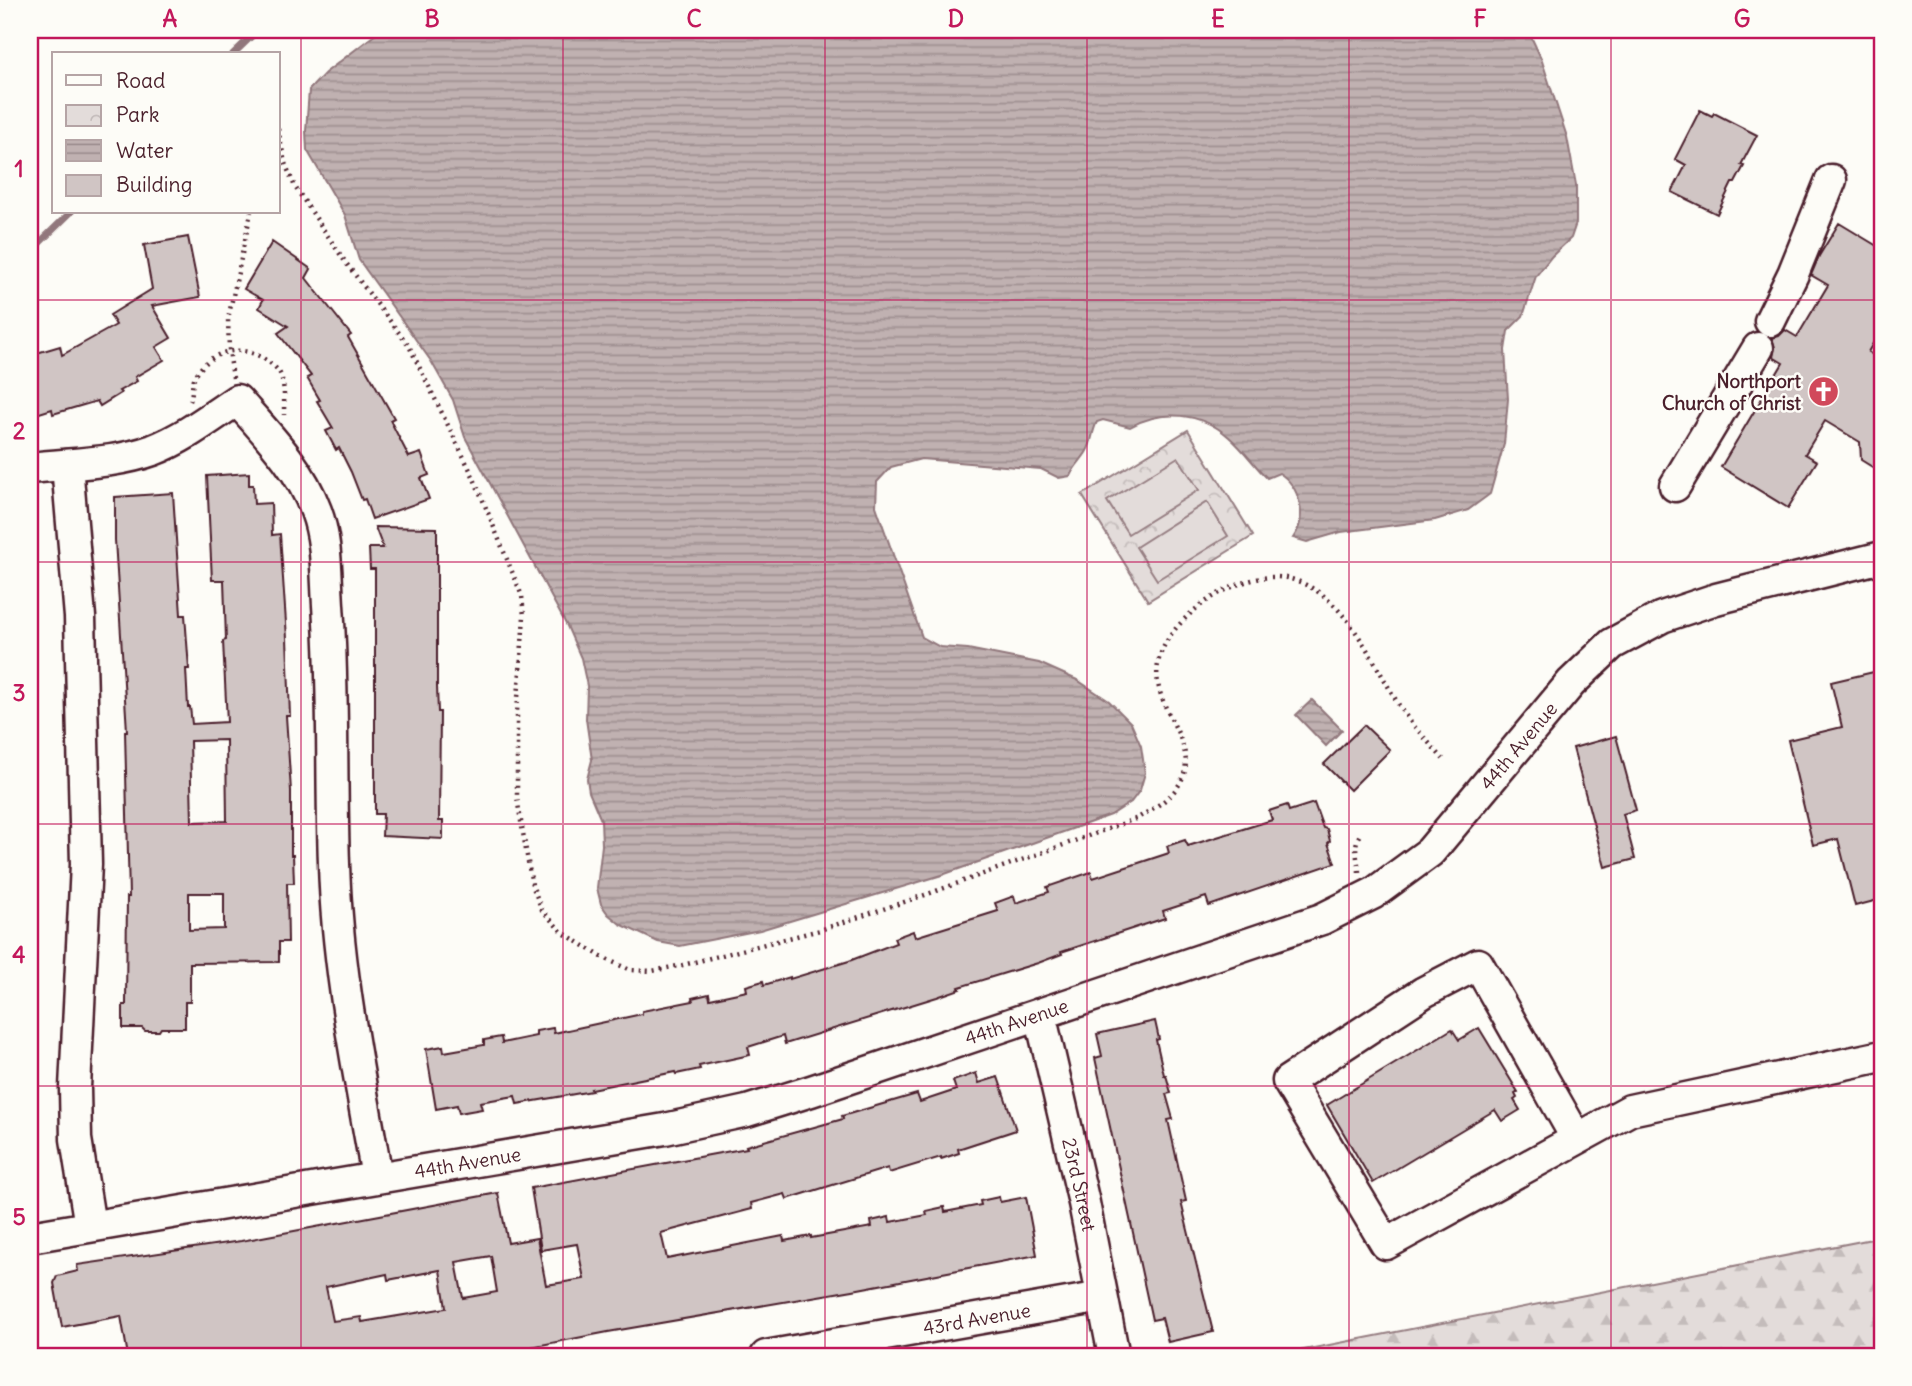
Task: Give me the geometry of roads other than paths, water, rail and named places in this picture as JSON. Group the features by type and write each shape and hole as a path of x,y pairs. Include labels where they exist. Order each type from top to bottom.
{"street":[{"path":"1675,486 1764,334 1793,274 1831,180"},
{"path":"30,468 121,459 154,449 187,433 237,400 280,449 302,480 317,512 325,555 330,632 336,930 345,999 377,1177"},
{"path":"67,465 80,617 86,864 75,1088 76,1139 90,1226"},
{"name":"44th Avenue","path":"30,1237 665,1129 747,1111 1322,919 1374,893 1430,852 1571,683 1612,644 1662,617 1716,599 1882,557"},
{"path":"1577,1139 1478,964 1424,992 1288,1081 1386,1244 1630,1110 1882,1056"},
{"name":"23rd Street","path":"1040,1014 1084,1203 1114,1356"},
{"name":"43rd Avenue","path":"766,1356 1102,1297"}],"water":[{"path":"381,30 1528,30 1541,58 1567,137 1576,185 1576,223 1571,238 1536,276 1523,316 1508,331 1505,350 1508,399 1504,444 1490,494 1468,510 1435,520 1341,532 1307,542 1293,538 1300,521 1300,503 1286,479 1279,473 1267,478 1234,442 1218,429 1206,422 1181,416 1155,417 1130,427 1103,420 1097,422 1085,454 1070,476 1059,478 1041,469 921,459 891,467 877,482 876,506 922,637 940,647 968,649 1039,663 1077,680 1109,701 1131,723 1141,746 1145,773 1140,790 1131,802 1111,815 942,875 760,930 680,946 658,942 620,924 601,904 597,888 602,845 601,820 589,792 587,779 592,760 586,719 587,686 581,658 567,626 465,437 453,400 431,361 359,260 345,215 307,150 309,90 325,73"},
{"path":"1312,700 1342,730 1326,746 1296,715"}],"waterway":[{"path":"235,52 258,30"},
{"path":"30,252 69,214"}],"place":[{"name":"Northport Church of Christ","path":"1824,392"}]}
